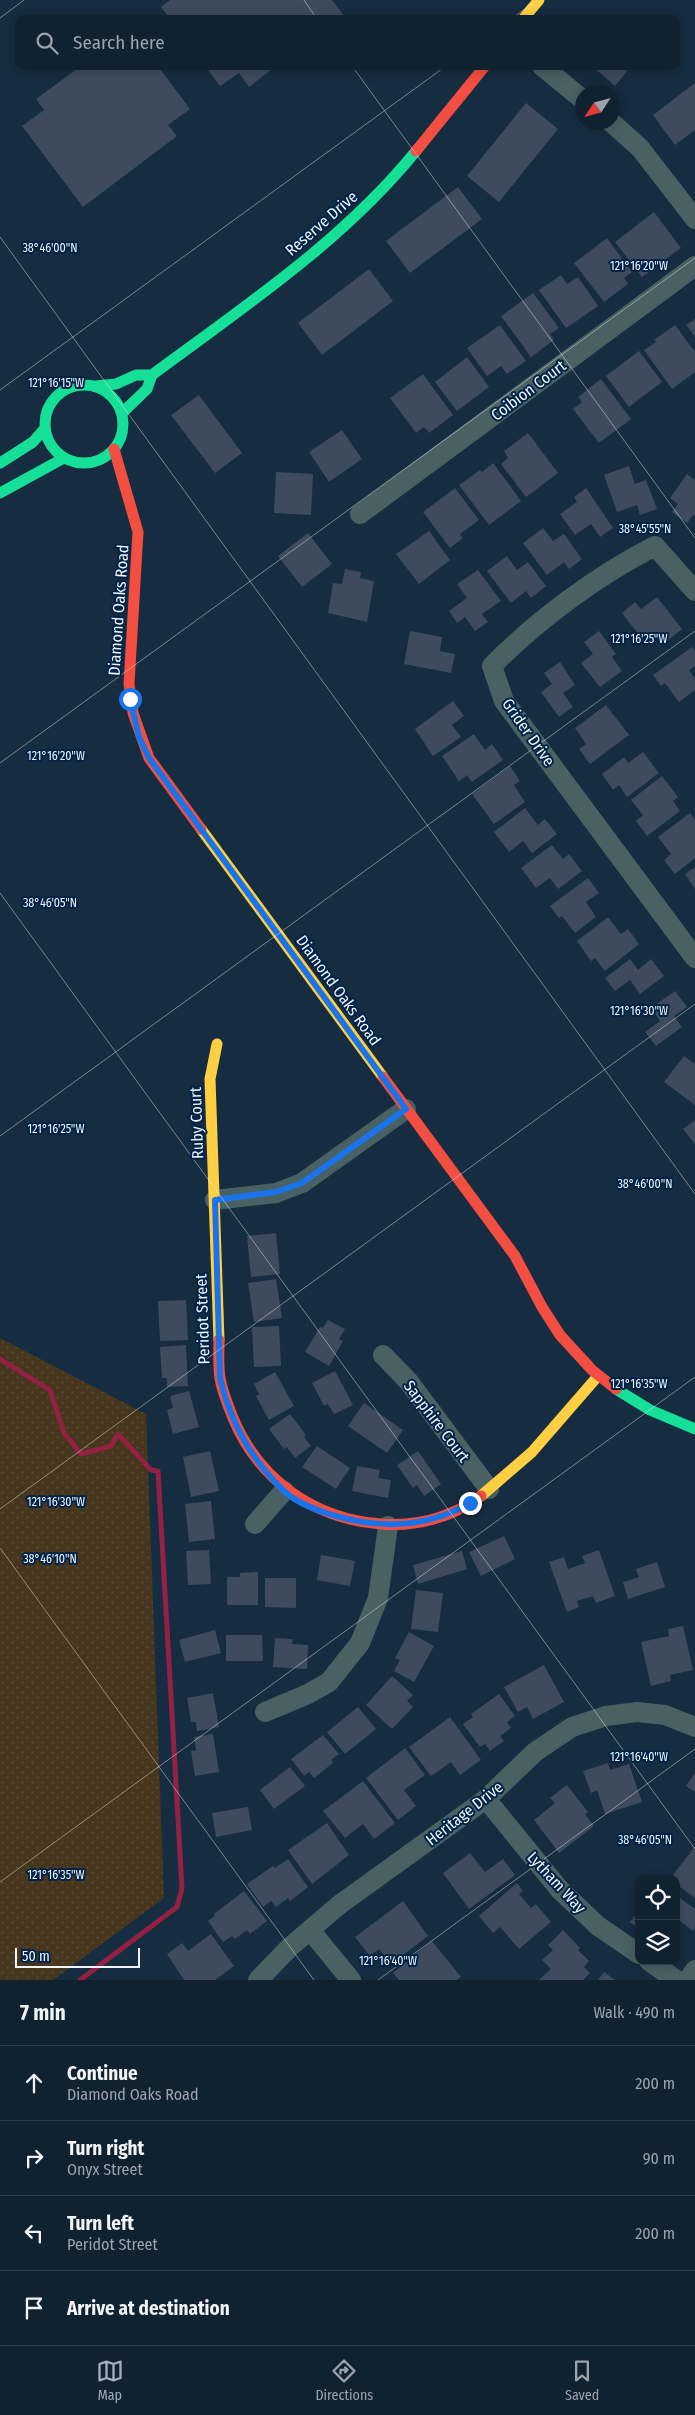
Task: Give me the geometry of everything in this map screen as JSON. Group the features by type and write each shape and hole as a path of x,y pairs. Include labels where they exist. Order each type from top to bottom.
{"street":[{"path":"526,15 539,0"},
{"name":"Reserve Drive","path":"122,413 147,389 152,375 280,280 335,236 387,184 482,70"},
{"path":"547,70 575,93"},
{"path":"620,130 640,148 695,219"},
{"name":"Coibion Court","path":"360,514 695,266"},
{"name":"Reserve Drive","path":"96,386 116,384 136,375 152,375"},
{"path":"83,384 96,386 107,392 116,401 122,413 124,426 121,438 114,450 95,462 79,463 64,458 52,445 45,428 48,409 59,394 70,387 83,384"},
{"path":"0,463 33,442 45,428"},
{"name":"Diamond Oaks Road","path":"114,450 135,516 138,532 129,684 139,737 149,758 515,1256 545,1313 567,1343 598,1376 633,1403 663,1418 695,1429"},
{"path":"0,493 64,458"},
{"path":"95,462 124,486"},
{"name":"Grider Drive","path":"695,591 655,546 613,570 518,640 492,666 504,702 695,958"},
{"name":"Ruby Court","path":"215,1200 210,1079 217,1044"},
{"path":"215,1200 276,1192 302,1183 406,1109"},
{"name":"Peridot Street","path":"215,1200 220,1378 227,1406 240,1433 259,1463 284,1491 309,1507 346,1519 388,1526 422,1522 455,1512 517,1467 598,1376"},
{"name":"Sapphire Court","path":"382,1355 409,1382 489,1489"},
{"path":"255,1524 284,1491"},
{"path":"266,1712 308,1694 329,1682 360,1643 378,1598 388,1526"},
{"name":"Heritage Drive","path":"258,1980 339,1905 486,1798 535,1752 572,1727 606,1716 637,1712 665,1715 695,1727"},
{"name":"Lytham Way","path":"486,1798 560,1890 598,1926 635,1951"},
{"path":"310,1930 351,1980"},
{"path":"655,1965 676,1980"},
{"path":"688,1980 695,1970"}],"shaded area":[{"path":"0,1338 146,1414 164,1898 53,1980 0,1980"}],"building":[{"path":"170,0 332,0 343,15 167,15 161,7"},
{"path":"76,70 161,70 190,109 168,125 177,136 83,207 22,126 44,110 36,99"},
{"path":"208,70 271,70 249,87 239,73 220,86"},
{"path":"597,70 628,70 614,85"},
{"path":"695,83 695,130 675,145 653,115"},
{"path":"526,103 558,129 499,202 467,176"},
{"path":"458,187 482,219 410,273 386,241"},
{"path":"654,212 681,248 642,277 615,242"},
{"path":"607,238 632,272 624,278 628,284 604,302 574,263"},
{"path":"369,269 393,301 322,355 298,323"},
{"path":"561,275 567,284 578,277 598,306 566,328 539,290"},
{"path":"533,293 559,328 550,334 554,340 531,357 501,316"},
{"path":"695,319 695,337 686,325"},
{"path":"500,325 526,361 507,374 501,366 487,376 467,348"},
{"path":"675,325 695,352 695,372 672,389 644,350 656,342 654,340"},
{"path":"639,351 662,382 629,407 606,376"},
{"path":"467,357 489,387 457,411 435,382"},
{"path":"423,374 453,415 429,433 424,427 416,433 390,398"},
{"path":"601,379 631,419 599,443 573,409 582,402 578,397"},
{"path":"199,395 242,453 215,473 171,415"},
{"path":"342,430 362,459 329,482 309,452"},
{"path":"528,433 558,473 526,497 501,464 508,458 504,451"},
{"path":"493,463 521,501 489,525 459,485 480,470 482,472"},
{"path":"629,466 635,484 646,480 657,509 640,515 637,505 617,512 604,475"},
{"path":"276,472 313,474 311,515 274,513"},
{"path":"687,474 695,480 695,516 693,515 687,523 672,512 678,504 670,498"},
{"path":"455,488 479,520 460,534 463,538 450,548 423,512"},
{"path":"586,488 613,528 600,537 591,524 575,535 560,514 577,502 574,497"},
{"path":"543,528 553,541 564,534 582,559 569,569 564,562 547,575 523,543"},
{"path":"429,531 450,560 419,584 396,554"},
{"path":"308,533 332,564 302,587 278,556"},
{"path":"507,556 517,570 528,562 546,586 531,598 526,591 511,603 487,571"},
{"path":"345,569 361,572 360,578 374,581 367,622 328,613 333,583 342,584"},
{"path":"478,570 501,601 482,614 488,622 475,631 465,617 457,623 449,611 467,598 457,584"},
{"path":"657,597 682,629 662,645 656,637 646,644 622,613 635,602 641,609"},
{"path":"410,631 442,637 440,651 455,654 451,673 404,664"},
{"path":"599,631 616,654 612,657 622,671 600,687 581,663 593,654 584,642"},
{"path":"692,647 695,651 695,666 689,670 695,679 695,690 679,702 665,683 661,686 653,675"},
{"path":"560,662 575,685 563,693 573,707 559,717 541,692 552,684 544,673"},
{"path":"453,701 464,716 452,725 461,737 433,756 415,729"},
{"path":"606,705 629,735 590,764 579,749 586,744 575,728"},
{"path":"474,734 485,750 492,744 503,760 472,782 467,775 459,781 442,756"},
{"path":"643,752 659,773 627,797 619,785 613,790 602,774 624,757 628,763"},
{"path":"510,766 520,781 514,785 525,802 494,824 472,794"},
{"path":"662,776 678,797 673,801 680,811 647,836 636,821 643,815 631,800"},
{"path":"525,808 538,825 545,819 557,834 532,853 523,841 509,852 494,832"},
{"path":"690,813 695,820 695,858 675,874 664,860 671,854 658,837"},
{"path":"552,845 563,859 569,854 582,871 558,889 550,878 536,888 521,868"},
{"path":"695,867 695,889 685,874"},
{"path":"588,878 599,893 586,902 596,917 575,933 562,916 559,918 550,906"},
{"path":"608,917 621,934 628,929 639,944 605,971 595,958 591,961 577,941"},
{"path":"630,959 638,970 651,959 664,976 640,994 630,980 615,991 605,978"},
{"path":"675,991 687,1007 674,1016 682,1027 656,1046 645,1032 660,1021 651,1008"},
{"path":"684,1056 695,1064 695,1105 664,1082"},
{"path":"695,1120 695,1144 683,1129"},
{"path":"276,1233 280,1274 251,1277 247,1236"},
{"path":"276,1279 282,1318 254,1322 248,1283"},
{"path":"186,1300 188,1340 160,1341 158,1301"},
{"path":"328,1320 345,1329 339,1339 343,1341 329,1366 305,1352 320,1327 323,1328"},
{"path":"279,1326 281,1366 254,1367 252,1327"},
{"path":"186,1345 188,1386 167,1387 167,1378 162,1378 160,1347"},
{"path":"335,1371 353,1405 334,1414 328,1404 324,1406 312,1383"},
{"path":"275,1372 294,1406 269,1420 256,1396 259,1394 254,1384"},
{"path":"189,1391 199,1427 173,1434 167,1410 173,1408 170,1396"},
{"path":"364,1403 403,1430 387,1453 348,1426"},
{"path":"290,1414 306,1435 304,1437 311,1446 295,1458 287,1447 284,1449 269,1429"},
{"path":"317,1446 350,1468 336,1489 302,1467"},
{"path":"210,1451 219,1491 191,1497 183,1457"},
{"path":"418,1451 441,1484 424,1496 417,1485 413,1488 397,1465"},
{"path":"357,1466 380,1470 378,1478 391,1480 388,1498 352,1491"},
{"path":"211,1501 215,1539 189,1542 185,1504"},
{"path":"504,1536 515,1559 481,1576 469,1552"},
{"path":"209,1550 211,1584 188,1585 186,1551"},
{"path":"599,1550 615,1596 596,1603 593,1596 577,1601 579,1607 567,1612 549,1562 564,1557 568,1569 585,1563 582,1556"},
{"path":"462,1551 467,1569 418,1584 413,1565"},
{"path":"321,1555 355,1561 350,1586 317,1580"},
{"path":"657,1562 665,1587 628,1599 623,1582 639,1577 636,1569"},
{"path":"258,1572 258,1605 227,1605 227,1577 240,1577 240,1573"},
{"path":"265,1578 296,1578 296,1608 265,1607"},
{"path":"416,1590 443,1593 438,1632 411,1629"},
{"path":"683,1626 693,1670 670,1675 671,1681 651,1686 641,1642 669,1636 668,1629"},
{"path":"215,1630 221,1653 185,1662 179,1640"},
{"path":"409,1632 434,1646 414,1682 394,1671 400,1660 395,1658"},
{"path":"226,1635 262,1635 263,1661 226,1661"},
{"path":"275,1638 293,1639 292,1644 308,1645 307,1669 273,1667"},
{"path":"544,1665 564,1702 533,1719 527,1707 518,1712 504,1687"},
{"path":"392,1676 413,1695 407,1701 413,1707 392,1729 366,1705"},
{"path":"213,1693 219,1727 197,1731 196,1722 191,1722 187,1698"},
{"path":"499,1694 515,1716 507,1722 511,1728 500,1736 504,1741 490,1751 485,1744 480,1747 463,1724 473,1717 471,1714"},
{"path":"358,1707 376,1729 345,1754 327,1732"},
{"path":"450,1717 481,1760 460,1775 451,1762 431,1776 409,1747"},
{"path":"213,1734 219,1772 195,1776 191,1751 196,1750 194,1737"},
{"path":"323,1735 339,1754 331,1760 333,1763 314,1778 309,1772 304,1776 291,1759"},
{"path":"405,1748 425,1775 404,1790 416,1806 398,1820 366,1778"},
{"path":"608,1763 610,1770 629,1764 642,1802 605,1814 597,1790 591,1793 583,1771"},
{"path":"290,1767 305,1786 274,1809 260,1790"},
{"path":"695,1773 695,1792 686,1786"},
{"path":"363,1781 395,1823 374,1839 363,1824 345,1838 323,1811"},
{"path":"567,1785 588,1812 585,1814 594,1826 559,1853 534,1820 555,1803 550,1798"},
{"path":"248,1807 252,1830 216,1837 212,1813"},
{"path":"327,1823 349,1855 312,1884 288,1850"},
{"path":"695,1846 695,1898 680,1887 680,1875 673,1875"},
{"path":"470,1853 485,1872 503,1859 515,1875 469,1909 443,1873"},
{"path":"288,1859 308,1887 290,1901 288,1898 276,1907 271,1901 263,1907 247,1884 273,1866 275,1868"},
{"path":"517,1883 523,1891 519,1894 531,1908 536,1904 551,1922 519,1949 500,1927 493,1933 479,1916"},
{"path":"244,1891 267,1921 250,1934 247,1930 235,1939 232,1936 223,1942 208,1921 215,1916 214,1914"},
{"path":"680,1898 695,1909 695,1927 693,1931 680,1921"},
{"path":"403,1901 428,1936 391,1964 379,1949 370,1956 355,1937"},
{"path":"635,1916 635,1926 630,1922"},
{"path":"563,1930 589,1961 584,1967 590,1973 583,1980 539,1980 551,1969 542,1960 553,1950 548,1945"},
{"path":"211,1934 234,1966 215,1980 184,1980 167,1954 182,1943 188,1951"},
{"path":"432,1941 461,1977 457,1980 399,1980 393,1973"},
{"path":"604,1972 615,1980 598,1980"}],"waterway":[{"path":"0,1359 50,1390 64,1433 81,1454 111,1446 118,1434 151,1470 158,1471 182,1888 177,1907 80,1980"}],"traffic: fast":[{"path":"122,413 147,389 152,375 292,271 357,214 388,184 416,151"},
{"path":"96,386 116,384 136,375 152,375"},
{"path":"84,385 99,388 112,396 120,409 123,424 120,439 112,452 99,460 84,463 69,460 56,452 48,439 45,424 48,409 56,396 69,388 84,385"},
{"path":"0,463 33,442 45,428"},
{"path":"0,493 64,458"},
{"path":"616,1389 650,1410 695,1429"}],"traffic: slow":[{"path":"526,15 539,0"},
{"path":"201,829 383,1077"},
{"path":"217,1044 210,1079 219,1340"},
{"path":"481,1496 532,1452 598,1376"}],"traffic: jam":[{"path":"416,151 482,70"},
{"path":"114,449 138,532 129,684 133,713 149,758 201,829"},
{"path":"383,1077 515,1256 542,1307 560,1335 592,1370 616,1389"},
{"path":"219,1340 219,1369 222,1388 233,1418 244,1440 258,1460 274,1477 312,1505 356,1521 394,1525 434,1519 458,1510 481,1496"}],"route":[{"path":"130,699 139,737 149,758 406,1109 302,1183 276,1192 215,1200 220,1378 227,1406 240,1433 259,1463 284,1491 309,1507 346,1519 388,1526 422,1522 455,1512 470,1503"}]}
